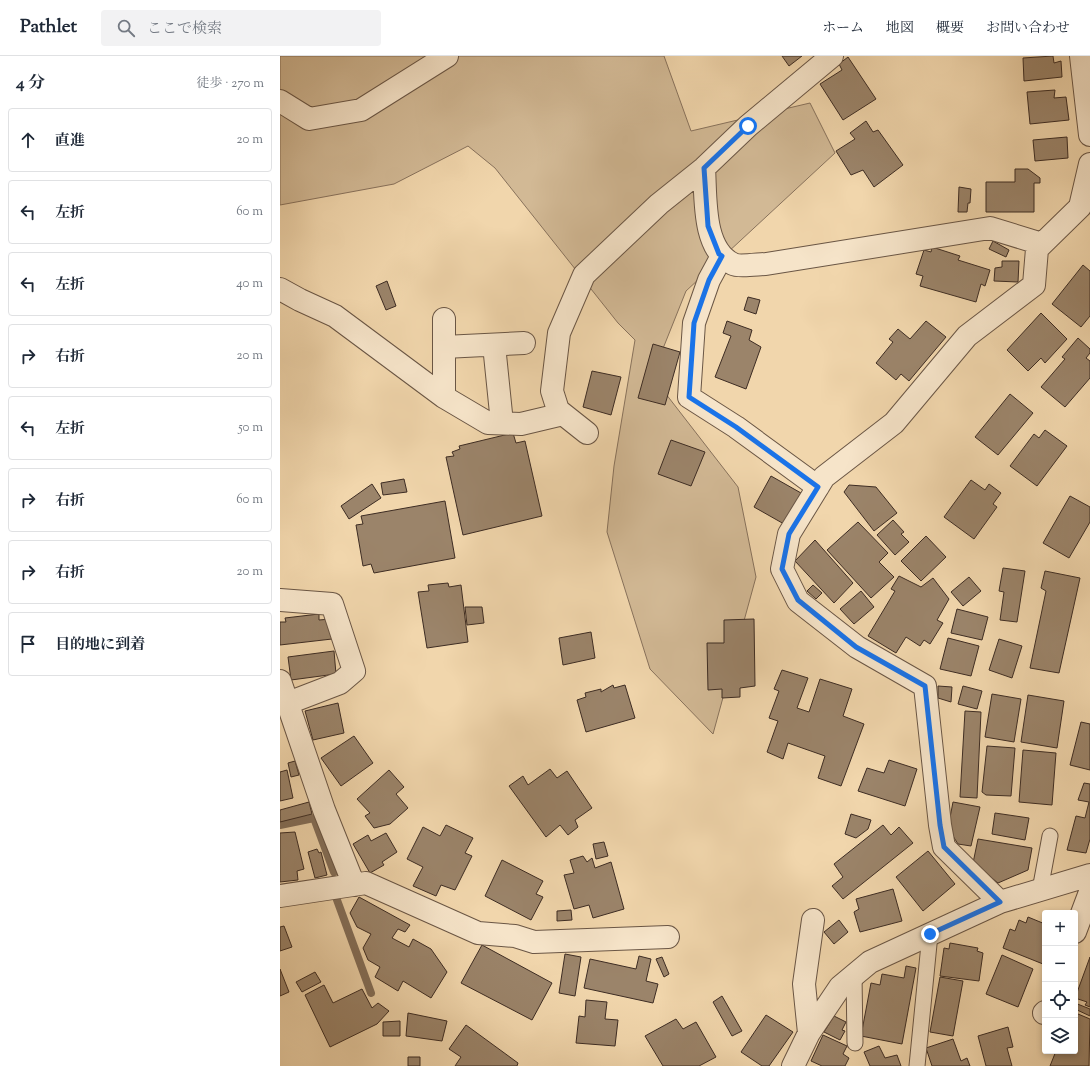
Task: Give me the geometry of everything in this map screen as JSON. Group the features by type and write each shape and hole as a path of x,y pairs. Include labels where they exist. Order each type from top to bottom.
{"street":[{"path":"280,101 309,119 360,110 447,56"},
{"path":"587,433 558,410 552,391 559,333 584,275 659,204 704,168 748,126 832,56"},
{"path":"1081,56 1090,135"},
{"path":"1000,902 944,847 940,825 925,686 856,647 798,600 782,569 789,534 824,477 894,423 967,336 1034,285 1037,249 1080,207 1090,164"},
{"path":"704,168 708,226 719,254 734,265 766,264 990,228 1042,244"},
{"path":"722,256 709,280 694,323 689,397 736,427 818,487"},
{"path":"280,289 335,316 444,397 488,423 521,424 564,414"},
{"path":"444,319 444,397"},
{"path":"444,347 524,343"},
{"path":"494,345 502,423"},
{"path":"280,600 332,604 354,671 340,683 288,704"},
{"path":"280,681 324,810 354,885"},
{"path":"793,1066 809,1033 840,988 870,962 1000,902 1090,875"},
{"path":"280,896 366,883 478,933 515,936 534,942 668,937"},
{"path":"1078,924 1090,892"},
{"path":"809,1033 804,984 813,920"}],"lane":[{"path":"1040,890 1050,836"},
{"path":"917,1066 930,934"},
{"path":"854,975 855,1043"}],"shaded area":[{"path":"280,56 664,56 691,131 810,103 835,153 686,291 652,376 738,487 756,577 713,734 650,669 607,532 614,466 635,340 618,323 495,168 468,146 394,184 280,205"}],"building":[{"path":"782,56 802,56 789,66"},
{"path":"1053,56 1054,63 1061,61 1062,77 1024,81 1023,58"},
{"path":"848,57 876,99 843,120 820,84 842,70 839,64"},
{"path":"1055,90 1054,98 1066,97 1069,120 1030,124 1027,92"},
{"path":"866,121 873,132 878,130 903,165 874,187 863,170 851,175 836,151 855,139 850,133"},
{"path":"1067,137 1068,158 1035,161 1033,140"},
{"path":"1015,169 1028,169 1040,178 1040,183 1034,183 1034,212 986,212 986,182 1015,182"},
{"path":"959,187 971,189 970,203 968,203 967,212 958,212"},
{"path":"993,241 1009,250 1006,257 989,249"},
{"path":"932,247 960,256 958,260 990,270 985,286 981,284 976,302 920,286 923,276 916,274 924,250 931,252"},
{"path":"1002,261 1019,261 1018,282 994,281 995,268 1002,267"},
{"path":"1083,265 1090,271 1090,316 1081,327 1052,304"},
{"path":"387,281 396,306 386,310 376,286"},
{"path":"748,297 760,300 756,314 744,310"},
{"path":"1041,313 1067,339 1045,363 1041,358 1028,371 1007,350"},
{"path":"727,321 752,330 749,340 761,347 746,389 715,377 731,336 723,333"},
{"path":"926,321 946,337 909,381 901,374 896,380 876,363 893,342 889,339 898,329 910,339"},
{"path":"1078,338 1090,349 1090,353 1086,358 1090,361 1090,378 1065,407 1041,387 1065,359 1062,357"},
{"path":"653,344 680,352 665,405 638,398"},
{"path":"592,371 621,377 611,415 583,407"},
{"path":"1010,394 1033,413 998,455 975,437"},
{"path":"1045,430 1067,446 1037,486 1010,466 1034,434 1039,438"},
{"path":"513,433 516,443 525,441 542,516 463,535 446,457 454,456 452,452 460,449 459,446"},
{"path":"671,440 705,452 691,486 658,474"},
{"path":"771,476 801,493 784,524 754,507"},
{"path":"404,479 407,492 383,495 381,483"},
{"path":"971,480 985,490 989,484 1001,493 993,504 997,507 974,539 944,517"},
{"path":"372,484 381,498 349,519 341,506"},
{"path":"849,485 876,487 897,513 874,531 844,492"},
{"path":"1070,496 1090,507 1090,522 1069,558 1043,543"},
{"path":"445,501 455,558 374,573 371,564 363,566 356,525 363,524 361,516"},
{"path":"893,520 904,532 901,534 909,542 895,555 877,535"},
{"path":"858,522 888,553 879,562 894,577 871,598 827,550"},
{"path":"926,536 946,557 921,581 901,561"},
{"path":"815,540 853,583 834,603 795,561"},
{"path":"1003,568 1025,571 1017,622 1000,620 1004,592 999,591"},
{"path":"1045,571 1080,578 1059,673 1030,668 1046,591 1041,588"},
{"path":"899,576 921,587 933,578 949,599 937,620 943,623 930,644 924,640 920,646 906,637 896,653 868,636 895,591 891,589"},
{"path":"969,577 981,591 963,606 951,592"},
{"path":"448,583 449,587 461,585 468,642 427,648 418,592 429,591 428,585"},
{"path":"813,585 822,593 816,599 807,591"},
{"path":"861,591 874,607 854,624 840,609"},
{"path":"465,607 482,607 484,623 467,625"},
{"path":"957,609 988,617 982,640 951,633"},
{"path":"319,614 319,620 331,619 332,639 280,645 280,622 286,622 285,618"},
{"path":"754,619 755,686 740,688 740,697 722,698 722,689 708,690 707,643 724,643 724,620"},
{"path":"591,632 595,658 563,665 559,638"},
{"path":"948,638 979,646 971,676 940,669"},
{"path":"999,639 1022,646 1012,678 989,670"},
{"path":"334,651 336,674 291,680 288,657"},
{"path":"782,670 808,678 797,708 809,712 820,679 852,689 843,716 864,724 841,786 818,778 825,756 788,743 783,759 767,752 778,721 769,718 779,691 774,689"},
{"path":"613,685 614,688 625,685 635,718 586,732 577,700 586,697 585,693 601,689 601,692"},
{"path":"938,686 952,687 951,702 938,698"},
{"path":"963,686 982,691 977,709 958,704"},
{"path":"992,694 1021,699 1014,742 985,737"},
{"path":"1028,695 1064,701 1057,748 1021,742"},
{"path":"338,703 344,733 313,740 305,711"},
{"path":"965,711 981,712 977,798 960,797"},
{"path":"1081,722 1090,724 1090,770 1070,765"},
{"path":"354,736 373,763 341,786 321,758"},
{"path":"987,746 1015,748 1011,796 986,795 982,792"},
{"path":"1023,750 1056,753 1052,805 1019,802"},
{"path":"889,760 917,769 905,806 858,791 867,768 884,773"},
{"path":"295,761 299,775 291,777 288,763"},
{"path":"550,769 557,778 567,771 592,808 575,820 578,827 568,835 560,825 546,837 509,786 523,776 528,785"},
{"path":"287,770 293,798 280,801 280,772"},
{"path":"389,770 404,787 396,794 408,808 390,824 374,828 365,816 370,813 357,799"},
{"path":"1084,783 1090,784 1090,839 1086,853 1067,850 1076,816 1085,818 1089,802 1078,800"},
{"path":"309,802 312,814 280,822 280,810"},
{"path":"953,802 980,807 971,846 958,844 948,828"},
{"path":"995,813 1029,818 1025,840 992,834"},
{"path":"851,814 871,820 868,829 856,838 845,834"},
{"path":"446,825 473,838 465,853 472,856 455,890 441,885 436,896 413,886 423,867 407,859 423,827 440,836"},
{"path":"883,825 891,835 899,827 913,843 843,899 832,886 843,877 834,864"},
{"path":"295,832 304,869 297,871 298,880 280,882 280,833"},
{"path":"386,833 397,852 382,862 384,865 370,873 353,844 368,835 371,841"},
{"path":"978,839 1032,848 1028,870 998,883 973,863"},
{"path":"604,842 608,856 596,859 593,844"},
{"path":"317,849 319,853 321,852 327,875 315,878 308,852"},
{"path":"928,851 955,884 923,911 896,877"},
{"path":"583,856 587,862 592,858 595,868 611,862 624,909 593,918 589,905 574,909 564,875 574,873 570,860"},
{"path":"502,860 543,881 536,894 543,897 531,920 485,896"},
{"path":"893,889 902,921 860,932 854,912 859,909 856,899"},
{"path":"359,897 410,925 405,932 398,929 392,938 409,947 413,939 431,949 447,972 431,998 403,981 398,991 375,977 380,967 368,960 363,948 371,934 357,927 350,913"},
{"path":"571,910 572,920 557,921 557,911"},
{"path":"1028,917 1042,923 1042,964 1003,948 1010,929 1015,931 1019,920 1026,923"},
{"path":"839,920 848,932 834,944 824,932"},
{"path":"284,926 292,947 280,951 280,927"},
{"path":"950,943 978,948 977,951 983,953 979,981 940,976 944,948 949,949"},
{"path":"482,945 552,983 532,1020 461,983"},
{"path":"565,954 581,957 575,996 559,993"},
{"path":"1002,955 1033,969 1018,1007 986,994"},
{"path":"639,956 651,959 646,981 658,984 653,1003 584,988 590,959 636,969"},
{"path":"662,957 669,974 664,977 656,959"},
{"path":"1090,957 1090,1007 1085,1005 1087,1002 1078,999 1078,990"},
{"path":"906,966 916,968 902,1044 861,1036 871,983 880,985 882,974 904,978"},
{"path":"280,969 289,992 280,996"},
{"path":"315,972 321,982 302,992 296,982"},
{"path":"940,977 963,981 953,1036 930,1032"},
{"path":"324,985 333,1003 362,989 372,1008 378,1003 389,1011 377,1024 330,1047 305,995"},
{"path":"722,996 742,1031 732,1036 713,1002"},
{"path":"586,1000 607,1002 605,1019 618,1020 615,1046 576,1043 579,1016 585,1017"},
{"path":"1078,1004 1090,1009 1090,1016 1078,1010"},
{"path":"408,1013 447,1021 442,1041 406,1036"},
{"path":"1078,1014 1090,1019 1089,1066 1050,1066 1055,1054 1078,1054"},
{"path":"766,1015 793,1032 769,1066 762,1066 741,1052"},
{"path":"834,1016 846,1022 842,1030 845,1031 840,1040 824,1032"},
{"path":"676,1019 683,1029 696,1022 716,1057 699,1066 663,1066 645,1036"},
{"path":"400,1021 400,1036 383,1036 383,1022"},
{"path":"466,1025 518,1063 517,1066 455,1066 461,1057 449,1049"},
{"path":"1008,1027 1013,1047 1007,1048 1012,1066 986,1066 978,1036"},
{"path":"823,1035 847,1046 843,1054 849,1058 845,1066 822,1066 811,1061"},
{"path":"953,1039 961,1061 967,1058 970,1066 932,1066 926,1048"},
{"path":"879,1046 885,1058 897,1055 901,1066 870,1066 864,1052"},
{"path":"408,1057 420,1057 420,1066 408,1066"}],"waterway":[{"path":"280,825 314,818 334,872"},
{"path":"337,900 371,993"}],"route":[{"path":"748,126 704,168 708,226 719,254 722,256 709,280 694,323 689,397 736,427 818,487 789,534 782,569 798,600 856,647 925,686 940,825 944,847 1000,902 930,934"}]}
